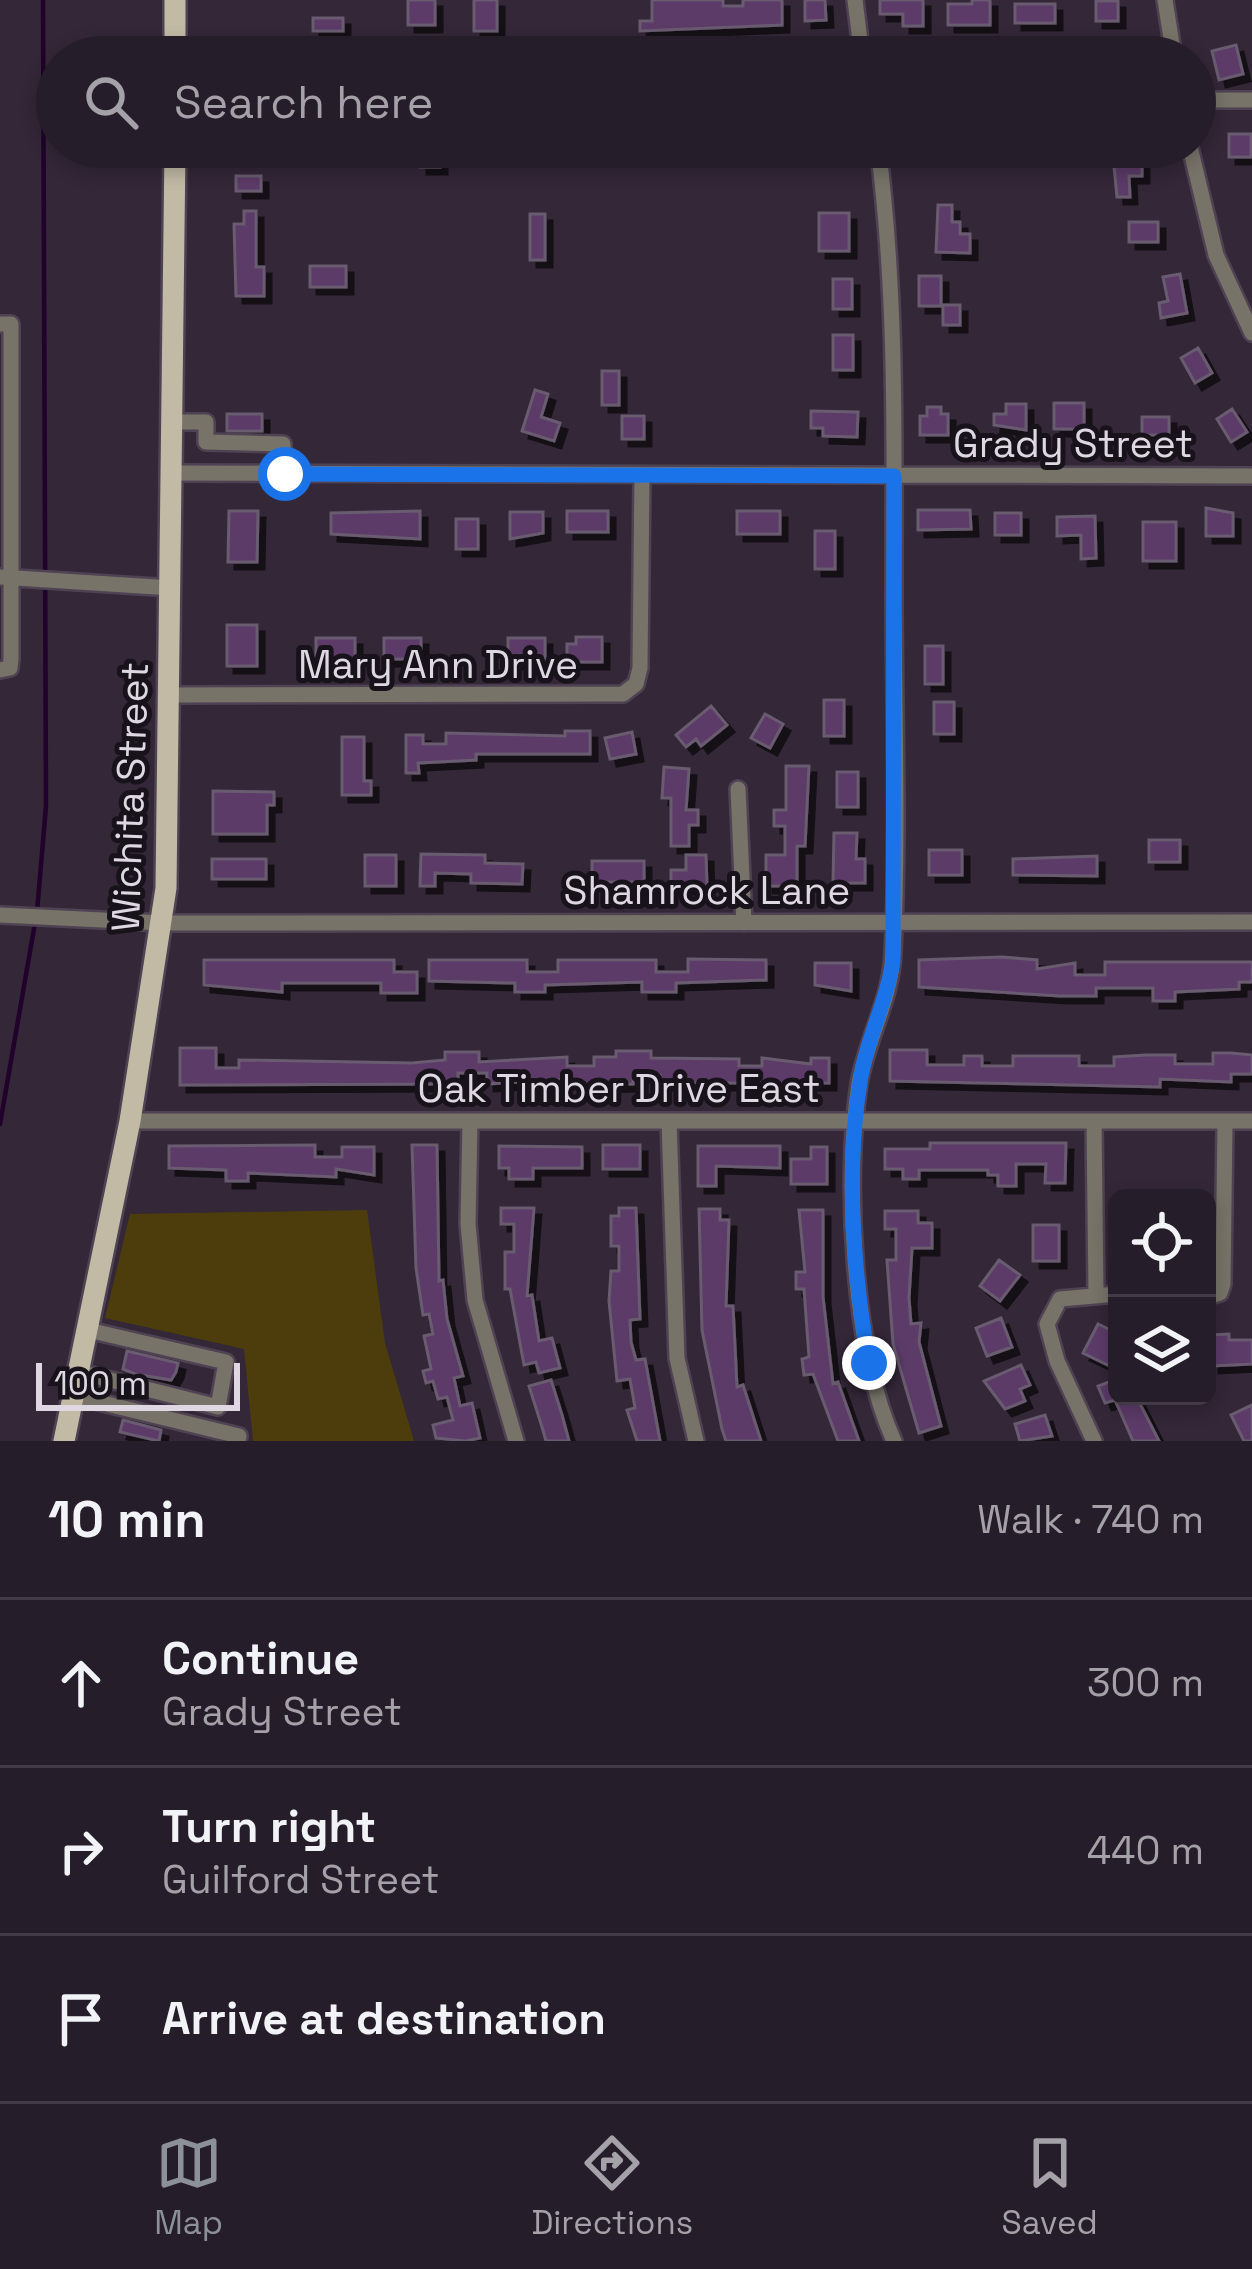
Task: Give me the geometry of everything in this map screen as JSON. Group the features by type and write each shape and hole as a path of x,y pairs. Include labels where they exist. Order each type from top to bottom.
{"main road":[{"path":"176,0 176,36"},
{"name":"Wichita Street","path":"64,1441 130,1121 163,923 171,695 175,168"}],"street":[{"path":"855,0 859,36"},
{"path":"1165,0 1171,36"},
{"path":"1216,100 1252,100"},
{"path":"880,168 896,314 895,922 888,994 864,1057 854,1121 862,1327 874,1390 894,1441"},
{"path":"1195,168 1216,254 1252,332"},
{"path":"0,324 11,324 13,578 10,668 0,670"},
{"path":"174,422 206,422 206,442 283,444 285,474"},
{"name":"Grady Street","path":"174,473 1252,476"},
{"name":"Mary Ann Drive","path":"171,695 623,694 636,684 640,668 642,476"},
{"path":"13,578 172,587"},
{"path":"738,788 744,923"},
{"name":"Shamrock Lane","path":"0,917 163,923 1252,922"},
{"path":"669,1120 677,1358 696,1441"},
{"name":"Oak Timber Drive East","path":"130,1121 1252,1121"},
{"path":"470,1121 468,1224 475,1300 516,1441"},
{"path":"1094,1121 1096,1294"},
{"path":"1210,1297 1220,1293 1223,1284 1225,1121"},
{"path":"1094,1441 1057,1361 1047,1324 1060,1299 1108,1294"},
{"path":"79,1372 218,1407 226,1362 88,1330"},
{"path":"74,1396 239,1436 238,1441"}],"shaded area":[{"path":"367,1210 385,1343 414,1441 253,1441 244,1349 105,1318 130,1214"}],"building":[{"path":"408,0 435,0 435,25 408,25"},
{"path":"474,0 497,0 497,31 474,31"},
{"path":"652,0 723,0 723,6 743,6 743,0 782,0 782,25 640,31 640,21 652,21"},
{"path":"805,0 825,0 826,20 805,21"},
{"path":"880,0 923,0 923,26 903,26 903,14 880,14"},
{"path":"972,0 990,0 990,25 948,25 948,4 972,4"},
{"path":"1096,1 1118,1 1118,21 1096,21"},
{"path":"1015,4 1055,4 1055,23 1015,23"},
{"path":"313,18 343,18 343,31 313,31"},
{"path":"1236,45 1243,74 1219,80 1216,50"},
{"path":"1229,134 1251,134 1251,157 1229,157"},
{"path":"1114,168 1142,168 1142,176 1129,176 1130,197 1117,197"},
{"path":"236,176 261,176 261,191 236,191"},
{"path":"938,205 952,205 952,222 960,222 960,234 970,234 970,253 936,252"},
{"path":"244,211 256,211 256,267 264,267 264,296 236,296 234,224 244,224"},
{"path":"819,213 849,213 849,251 819,251"},
{"path":"530,214 545,214 545,260 530,260"},
{"path":"1129,222 1158,222 1158,242 1129,242"},
{"path":"310,266 346,266 346,287 310,287"},
{"path":"1180,274 1187,313 1161,318 1159,303 1168,301 1163,277"},
{"path":"919,276 941,276 941,306 919,306"},
{"path":"833,279 852,279 852,309 833,309"},
{"path":"943,305 960,305 960,325 943,325"},
{"path":"833,335 853,335 853,370 833,370"},
{"path":"1198,348 1212,373 1195,383 1181,358"},
{"path":"602,371 619,371 619,405 602,405"},
{"path":"535,390 548,394 541,417 560,423 554,441 522,431"},
{"path":"1054,403 1084,403 1084,429 1054,429"},
{"path":"1006,404 1026,404 1026,430 994,425 994,414 1006,414"},
{"path":"927,407 941,407 941,414 948,414 948,435 920,435 920,416 927,416"},
{"path":"1232,409 1247,432 1231,442 1217,419"},
{"path":"811,411 858,412 857,437 823,436 823,428 811,428"},
{"path":"227,414 262,414 262,431 227,431"},
{"path":"622,416 644,416 644,439 622,439"},
{"path":"1142,417 1169,417 1169,435 1142,435"},
{"path":"1206,508 1233,513 1233,536 1206,536"},
{"path":"918,510 970,510 971,529 918,530"},
{"path":"229,511 258,511 257,562 228,562"},
{"path":"420,511 420,539 331,534 331,513"},
{"path":"567,511 608,511 608,532 567,532"},
{"path":"737,511 780,511 780,534 737,534"},
{"path":"510,512 543,512 543,533 510,539"},
{"path":"995,513 1021,513 1021,535 995,535"},
{"path":"1095,516 1096,558 1081,559 1081,535 1057,536 1057,517"},
{"path":"456,519 478,519 478,549 456,549"},
{"path":"1143,522 1176,522 1176,561 1143,561"},
{"path":"815,531 835,531 835,569 815,569"},
{"path":"227,625 257,625 257,666 227,666"},
{"path":"576,637 602,637 602,662 567,662 567,644 576,644"},
{"path":"316,638 355,638 355,659 316,659"},
{"path":"384,638 421,638 421,659 384,659"},
{"path":"508,638 545,638 545,662 508,662"},
{"path":"925,646 943,646 943,684 925,684"},
{"path":"824,700 844,700 844,736 824,736"},
{"path":"934,702 954,702 954,734 934,734"},
{"path":"711,706 727,725 701,746 696,739 686,747 676,735"},
{"path":"765,714 783,724 770,748 751,738"},
{"path":"565,731 590,731 590,754 476,754 476,760 418,763 419,773 406,773 406,735 423,735 423,744 446,744 446,733 565,736"},
{"path":"632,732 636,754 610,759 605,738"},
{"path":"342,737 364,737 364,781 371,781 371,795 342,795"},
{"path":"786,766 809,766 805,846 797,846 797,886 766,886 766,855 785,855 785,826 774,826 774,810 786,810"},
{"path":"664,767 689,769 686,810 698,810 698,825 689,825 689,846 671,846 671,798 662,798"},
{"path":"837,772 858,772 858,807 837,807"},
{"path":"213,791 274,792 274,805 267,805 267,834 213,834"},
{"path":"834,833 857,833 856,859 865,859 865,883 833,883"},
{"path":"1149,840 1180,840 1180,862 1149,862"},
{"path":"929,850 962,850 962,875 929,875"},
{"path":"421,854 485,855 485,863 523,864 522,884 471,883 471,874 435,873 435,886 420,886"},
{"path":"365,855 396,855 396,886 365,886"},
{"path":"686,855 706,855 707,887 671,887 671,870 686,870"},
{"path":"1097,856 1097,876 1013,875 1013,859"},
{"path":"212,859 266,859 266,879 212,879"},
{"path":"592,861 644,861 644,882 592,882"},
{"path":"688,959 766,960 766,980 676,983 676,992 642,992 642,982 545,985 545,992 515,992 515,983 429,981 429,960 527,960 527,972 558,972 558,960 656,960 656,972 688,972"},
{"path":"204,960 394,960 394,972 417,972 417,993 381,993 381,983 282,983 282,992 204,985"},
{"path":"919,960 1037,960 1037,969 1075,963 1075,975 1105,975 1105,962 1252,962 1252,982 1239,982 1239,989 1175,992 1175,1001 1153,1001 1153,988 1096,988 1096,996 1060,996 919,987"},
{"path":"815,963 851,963 851,991 815,985"},
{"path":"180,1048 216,1048 216,1068 239,1068 239,1060 412,1063 445,1060 445,1052 479,1052 479,1062 567,1057 567,1066 594,1066 594,1057 616,1057 616,1051 651,1051 651,1058 739,1059 739,1066 762,1066 762,1058 811,1064 811,1058 829,1058 829,1083 660,1083 660,1075 633,1075 633,1084 572,1085 572,1079 487,1084 487,1073 458,1073 458,1084 180,1085"},
{"path":"890,1050 927,1050 927,1065 964,1065 964,1056 982,1056 982,1066 1013,1066 1013,1056 1079,1056 1079,1066 1114,1066 1114,1057 1175,1055 1175,1064 1213,1064 1213,1053 1231,1053 1252,1055 1252,1074 1231,1074 1231,1082 1160,1079 1160,1087 890,1081"},
{"path":"930,1143 1066,1143 1065,1183 1045,1183 1046,1164 1016,1164 1016,1186 998,1186 998,1175 988,1175 988,1170 919,1170 919,1179 903,1179 903,1169 885,1169 885,1149 930,1149"},
{"path":"315,1145 315,1157 342,1157 342,1147 374,1147 374,1175 336,1169 336,1177 248,1173 248,1181 226,1181 226,1170 169,1168 169,1146"},
{"path":"412,1145 437,1145 439,1281 443,1280 447,1319 463,1376 454,1378 460,1406 472,1403 480,1438 436,1438 433,1425 453,1420 447,1397 438,1399 433,1381 426,1383 423,1371 431,1369 424,1336 433,1334 429,1314 423,1315 416,1268"},
{"path":"603,1145 640,1145 640,1169 603,1169"},
{"path":"499,1146 582,1147 582,1168 533,1168 533,1179 509,1179 509,1168 499,1168"},
{"path":"698,1146 780,1146 780,1168 716,1166 716,1186 698,1186"},
{"path":"811,1147 827,1147 827,1184 791,1184 791,1159 811,1159"},
{"path":"501,1208 534,1208 527,1296 532,1295 539,1341 552,1338 560,1368 539,1373 536,1362 524,1365 510,1289 505,1289 505,1252 514,1252 514,1224 501,1224"},
{"path":"619,1208 636,1208 640,1319 630,1320 631,1342 636,1360 645,1359 660,1441 637,1441 627,1410 635,1408 630,1379 617,1381 609,1301 611,1271 619,1271 619,1246 611,1246 611,1216 619,1216"},
{"path":"699,1209 720,1209 720,1220 729,1220 726,1306 733,1306 737,1387 743,1385 761,1441 726,1441 722,1429 702,1330"},
{"path":"799,1210 823,1210 823,1297 833,1384 838,1382 859,1441 838,1441 813,1374 804,1375 802,1359 809,1357 804,1289 796,1289 796,1272 805,1272"},
{"path":"885,1211 918,1211 918,1223 932,1223 932,1248 912,1248 909,1298 911,1324 921,1323 919,1342 941,1426 919,1433 893,1344 887,1260 896,1260 896,1229 885,1229"},
{"path":"1033,1225 1059,1225 1059,1261 1033,1261"},
{"path":"999,1260 1020,1275 1000,1301 980,1286"},
{"path":"1001,1318 1012,1347 987,1356 976,1328"},
{"path":"1098,1324 1108,1329 1108,1365 1083,1353"},
{"path":"1216,1335 1252,1340 1252,1364 1216,1366"},
{"path":"127,1351 178,1363 176,1372 171,1380 123,1369"},
{"path":"1021,1365 1030,1385 1020,1389 1025,1401 1005,1409 984,1381"},
{"path":"551,1380 569,1441 546,1441 529,1386"},
{"path":"1108,1382 1108,1402 1105,1403 1098,1386"},
{"path":"1117,1405 1141,1405 1159,1441 1133,1441"},
{"path":"1252,1405 1252,1441 1244,1441 1231,1415"},
{"path":"1045,1415 1052,1436 1020,1441 1015,1424"},
{"path":"123,1420 161,1430 159,1441 120,1432"}],"waterway":[{"path":"43,0 43,36"},
{"path":"37,912 46,806 44,168"},
{"path":"0,1124 35,923"}],"route":[{"path":"285,474 894,476 893,961 888,994 864,1057 854,1121 858,1268 869,1363"}]}
